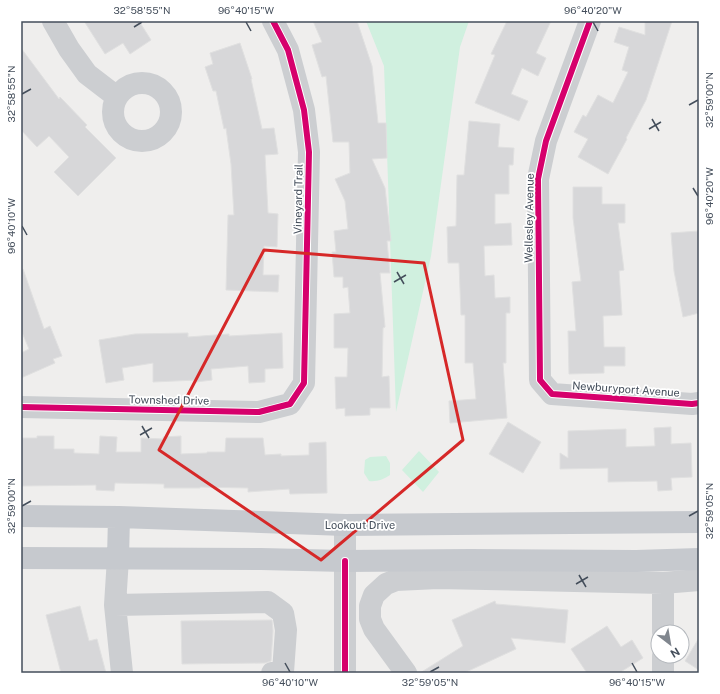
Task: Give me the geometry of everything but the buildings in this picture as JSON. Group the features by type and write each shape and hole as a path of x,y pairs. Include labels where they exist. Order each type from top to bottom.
{"main road":[{"name":"Lookout Drive","path":"21,516 119,517 345,525 699,522"},
{"path":"118,558 119,517"},
{"path":"21,558 261,559 345,561 636,561 699,559"}],"street":[{"path":"53,21 68,49 87,74 117,98"},
{"name":"Vineyard Trail","path":"273,21 288,50 304,110 309,152 304,383"},
{"name":"Wellesley Avenue","path":"552,394 540,380 538,179 546,141 590,21"},
{"name":"Townshed Drive","path":"21,407 259,412 290,404 304,383"},
{"name":"Newburyport Avenue","path":"552,394 692,404 699,403"},
{"path":"345,525 345,673"},
{"path":"118,558 115,605 122,673"},
{"path":"406,673 374,629 370,619 370,606 374,595 386,584 396,580 438,578 663,583 699,580"},
{"path":"663,583 663,624"},
{"path":"115,605 268,602 283,613 286,630 283,672 272,673"}],"highlighted area":[{"path":"264,250 424,263 463,440 321,560 159,450"}],"green space":[{"path":"366,21 469,21 460,47 431,256 396,412 384,66"},
{"path":"419,451 439,472 423,492 402,470"},
{"path":"386,456 390,463 390,475 380,480 369,481 364,473 365,460 370,457"}],"cycle path":[{"path":"21,407 259,412 290,404 304,383 309,152 304,110 288,50 273,21"},
{"path":"590,21 546,141 538,179 540,380 552,394 692,404 699,403"},
{"path":"345,561 345,673"}]}
